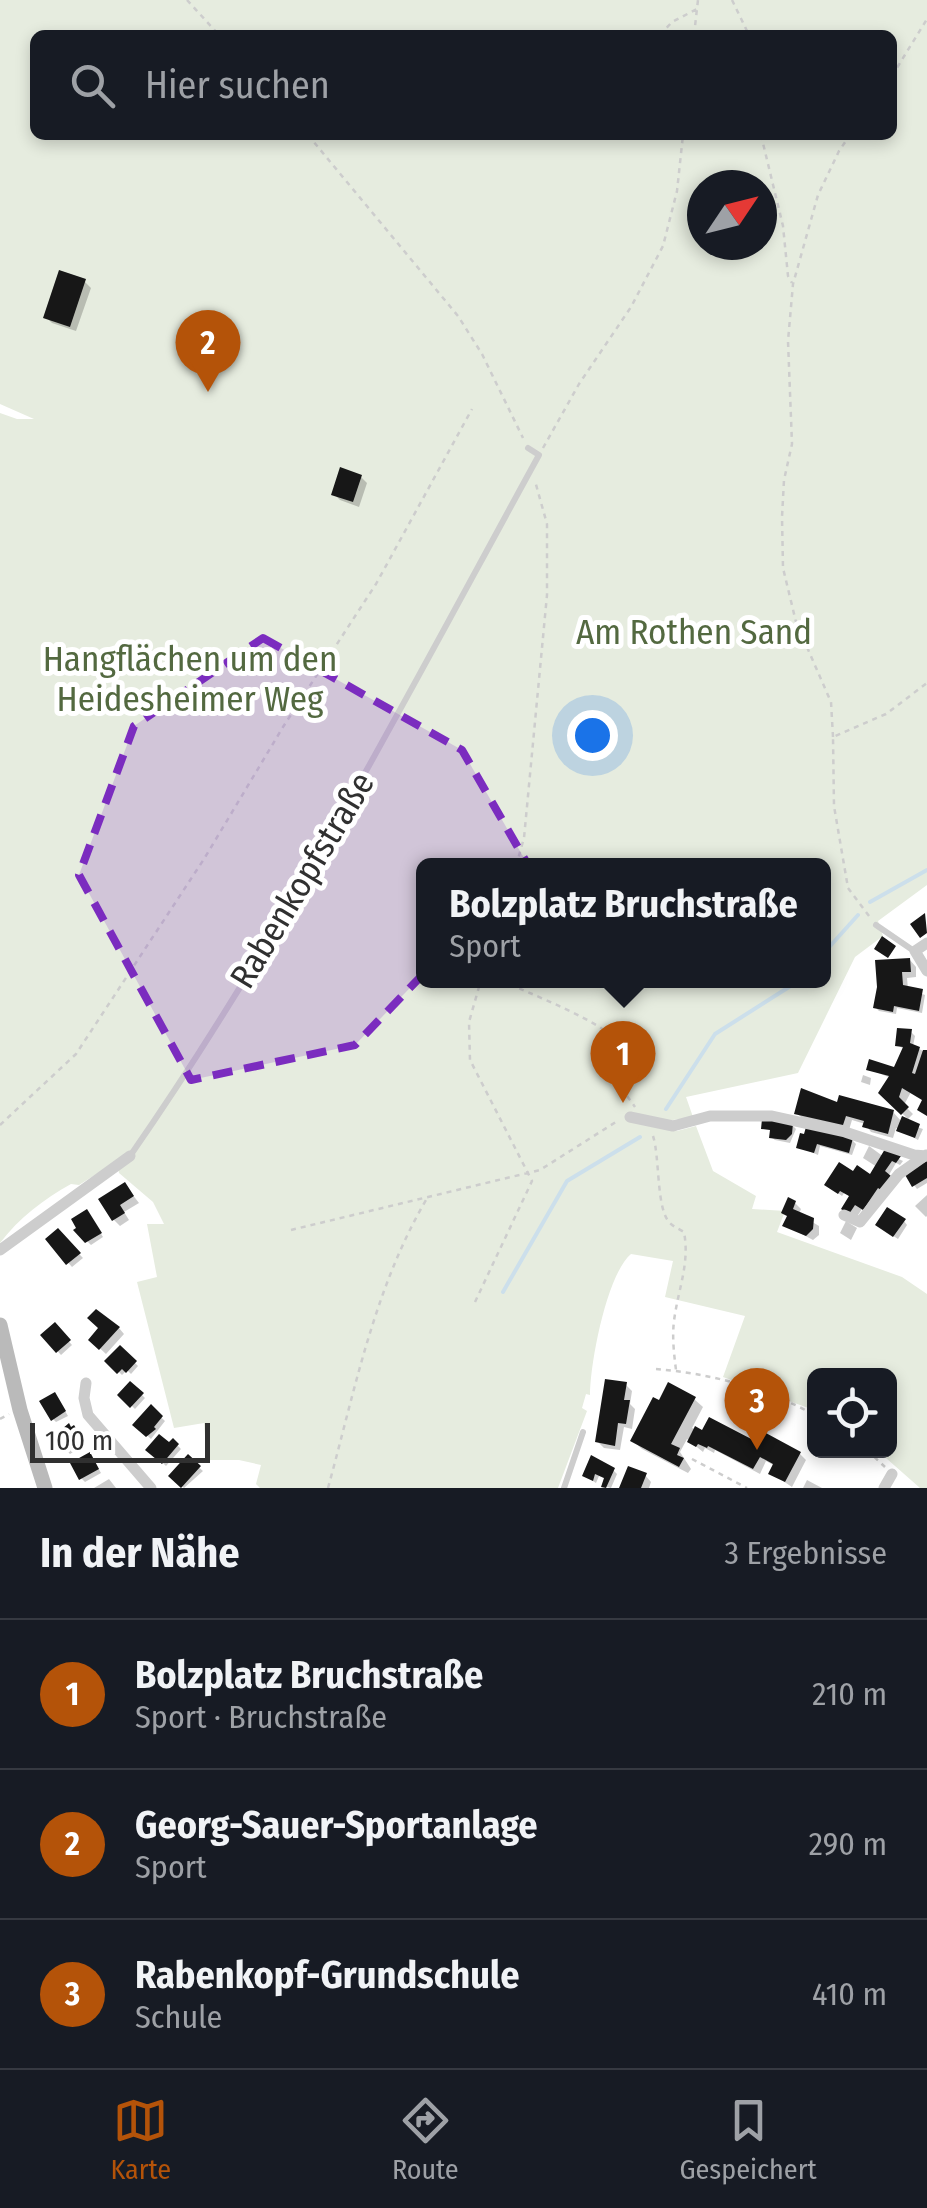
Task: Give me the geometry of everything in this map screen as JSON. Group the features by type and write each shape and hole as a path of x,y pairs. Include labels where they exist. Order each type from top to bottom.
{"main road":[{"path":"0,1325 44,1488"}],"street":[{"path":"927,943 915,952 927,971"},
{"path":"640,1118 673,1126 710,1116 772,1116 844,1132 914,1155 927,1154"},
{"path":"844,1214 860,1222 899,1174 927,1154"},
{"name":"Rabenkopfstraße","path":"0,1250 130,1156"},
{"path":"86,1383 88,1415 151,1488"},
{"path":"884,1488 892,1474"}],"lane":[{"path":"528,448 540,455"},
{"name":"Rabenkopfstraße","path":"130,1156 260,960 540,455"},
{"path":"876,925 915,952"},
{"path":"564,1488 583,1432"}],"path":[{"path":"187,0 214,30"},
{"path":"695,30 698,0"},
{"path":"732,0 747,30"},
{"path":"665,30 697,9"},
{"path":"897,68 927,19"},
{"path":"312,140 458,316 482,354 528,448"},
{"path":"540,455 578,384 632,307 663,246 677,192 682,140"},
{"path":"762,140 784,226 788,276 793,284"},
{"path":"846,140 818,195 793,284 788,342 792,444 784,480 783,568 796,622 831,702 834,806 848,888 876,925"},
{"path":"0,1125 76,1054 376,584 472,409"},
{"path":"518,858 524,838 547,595 547,524 530,474"},
{"path":"833,737 886,714 927,683"},
{"path":"475,1302 532,1182 470,1060 469,1022 479,988"},
{"path":"519,988 589,1021 618,1041 624,1065 622,1089 658,1152 663,1211 668,1222 684,1232 687,1248 674,1319 676,1370"},
{"path":"291,1230 528,1174 557,1162 611,1124 640,1118"},
{"path":"328,1488 350,1395 387,1280 427,1199"},
{"path":"656,1368 757,1390 807,1412"},
{"path":"876,1458 892,1474"},
{"path":"692,1459 747,1488"}],"highlighted area":[{"path":"263,638 462,750 528,865 355,1045 191,1080 79,875 134,726"}],"green space":[{"path":"0,0 927,0 927,885 878,921 883,936 855,957 798,1073 686,1097 693,1117 666,1121 677,1131 696,1126 713,1171 756,1196 752,1209 785,1211 777,1232 902,1277 927,1294 927,1488 920,1488 886,1458 897,1458 897,1368 807,1368 807,1407 723,1377 745,1316 665,1297 673,1261 631,1254 622,1264 607,1299 590,1395 586,1394 582,1408 587,1411 558,1488 260,1488 256,1484 261,1465 207,1460 204,1423 174,1428 137,1282 157,1277 147,1224 164,1224 153,1202 119,1173 117,1161 42,1203 0,1243 0,413 34,419 0,404"}],"building":[{"path":"59,270 86,279 70,327 43,318"},
{"path":"340,467 362,475 353,502 331,495"},
{"path":"925,913 927,933 920,938 910,924"},
{"path":"882,936 896,946 888,958 874,949"},
{"path":"910,958 911,972 902,972 903,985 923,989 919,1011 894,1006 893,1012 873,1008 877,987 875,960"},
{"path":"897,1028 912,1029 910,1043 920,1047 912,1073 915,1074 923,1050 927,1050 927,1116 917,1110 922,1100 902,1088 899,1097 909,1107 901,1115 878,1093 889,1076 866,1070 869,1059 894,1067 903,1047 895,1046"},
{"path":"801,1088 837,1102 839,1095 894,1110 888,1134 862,1127 864,1121 846,1116 843,1125 794,1114"},
{"path":"902,1116 920,1124 915,1138 896,1131"},
{"path":"762,1119 793,1123 792,1134 786,1140 769,1138 770,1130 761,1129"},
{"path":"806,1127 853,1138 849,1153 817,1144 814,1153 796,1148"},
{"path":"885,1149 901,1156 885,1171 891,1176 881,1190 878,1188 863,1210 855,1205 849,1214 841,1209 849,1196 824,1185 839,1162 853,1171 857,1165 870,1174"},
{"path":"927,1161 927,1178 912,1187 904,1173"},
{"path":"125,1182 134,1196 120,1205 125,1213 112,1221 98,1199"},
{"path":"788,1197 796,1201 793,1209 814,1218 813,1229 806,1236 782,1226 787,1216 781,1213"},
{"path":"887,1207 906,1219 893,1237 875,1225"},
{"path":"87,1209 102,1233 85,1243 73,1230 76,1228 71,1219"},
{"path":"58,1228 81,1253 66,1265 45,1239"},
{"path":"96,1309 120,1327 99,1350 88,1340 98,1328 87,1318"},
{"path":"55,1322 71,1340 56,1353 40,1335"},
{"path":"120,1345 137,1361 126,1373 122,1369 117,1374 104,1361"},
{"path":"605,1379 627,1382 624,1400 630,1400 626,1424 618,1423 615,1446 595,1442"},
{"path":"130,1381 144,1393 130,1408 117,1395"},
{"path":"668,1382 696,1397 671,1444 680,1448 677,1455 684,1458 679,1467 630,1441 653,1397 659,1400"},
{"path":"55,1392 66,1411 51,1421 39,1401"},
{"path":"151,1404 163,1416 146,1437 132,1425"},
{"path":"709,1417 759,1443 764,1432 801,1452 785,1482 768,1474 773,1464 760,1457 753,1469 708,1446 696,1447 687,1442 695,1426 702,1430"},
{"path":"69,1423 84,1441 65,1452 55,1435"},
{"path":"159,1434 179,1444 162,1464 145,1450"},
{"path":"90,1452 99,1469 79,1480 70,1463"},
{"path":"188,1454 201,1466 181,1488 168,1476"},
{"path":"591,1455 615,1468 606,1488 601,1487 604,1478 595,1474 593,1481 582,1476"},
{"path":"628,1466 647,1473 641,1488 619,1488"}],"waterway":[{"path":"870,902 927,870"},
{"path":"831,945 858,915"},
{"path":"666,1109 715,1034 787,988"},
{"path":"503,1292 567,1181 640,1137"}],"place":[{"name":"Georg-Sauer-Sportanlage","path":"208,392"},
{"name":"Bolzplatz Bruchstraße","path":"623,1103"},
{"name":"Rabenkopf-Grundschule","path":"757,1450"}],"park label":[{"name":"Am Rothen Sand","path":"694,632"},
{"name":"Hangflächen um den Heidesheimer Weg","path":"190,679"}]}
